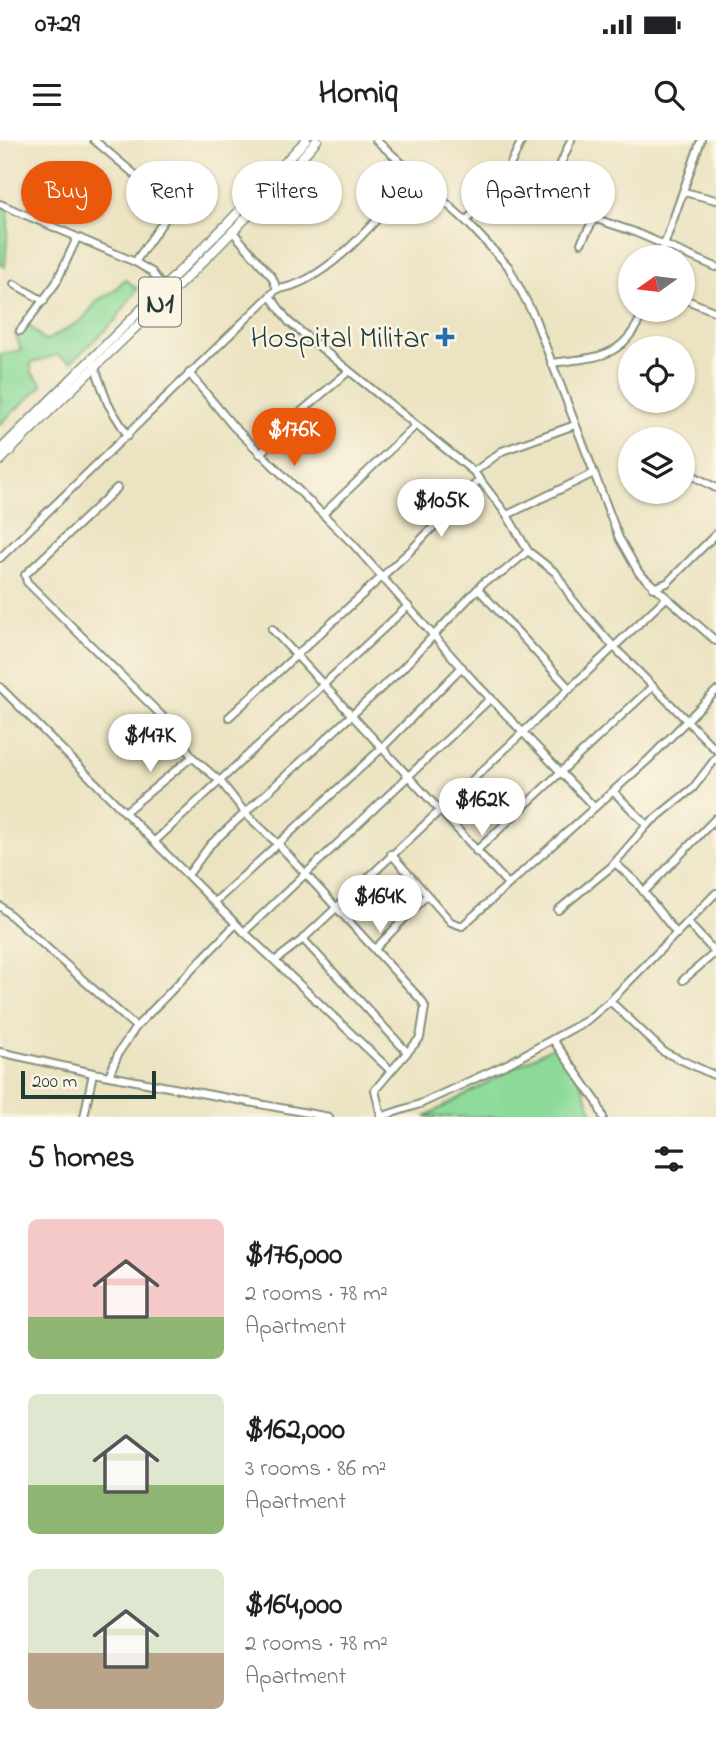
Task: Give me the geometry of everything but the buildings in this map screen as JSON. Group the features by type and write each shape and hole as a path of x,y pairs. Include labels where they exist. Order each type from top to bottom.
{"main road":[{"name":"N1","path":"0,450 163,288 306,140"},
{"name":"N1","path":"0,461 94,365 233,232 317,140"}],"street":[{"path":"94,140 164,199 169,207 167,215 135,262"},
{"path":"376,140 400,161"},
{"path":"512,161 522,140"},
{"path":"563,161 571,140"},
{"path":"665,244 701,140"},
{"path":"684,192 716,200"},
{"path":"0,204 135,262 152,272 163,288"},
{"path":"447,204 461,216"},
{"path":"0,558 277,289 304,283 371,224"},
{"path":"469,224 508,266 534,316 592,474 619,538 639,573 716,641"},
{"path":"581,243 591,224"},
{"path":"608,224 665,244 716,267"},
{"path":"233,232 272,277 277,289"},
{"path":"20,331 44,301 66,266 77,239"},
{"path":"14,284 44,301"},
{"path":"270,296 289,322 474,472 507,514 528,551 556,573 572,598 614,646 716,750"},
{"path":"695,303 716,312"},
{"path":"551,363 609,354 635,330 639,322"},
{"path":"94,365 108,404 128,436"},
{"path":"260,454 303,410 348,372"},
{"path":"190,373 233,426 323,514 594,807"},
{"path":"474,472 502,451 575,425"},
{"path":"323,514 415,426"},
{"path":"507,514 592,474"},
{"path":"695,477 716,488"},
{"path":"229,717 381,577 479,480"},
{"path":"117,488 25,575 26,582 172,726 192,757 221,782 247,815 279,845 425,1005 421,1037 375,1090 380,1117 420,1104 553,1040 586,1021 610,1001 716,894"},
{"path":"653,588 667,583 716,534"},
{"path":"188,874 211,845 247,815 353,715 435,636 489,579 502,573 528,551"},
{"path":"479,590 570,689"},
{"path":"276,960 303,939 665,598"},
{"path":"155,841 408,606"},
{"path":"272,629 508,884"},
{"path":"215,902 382,748 462,667"},
{"path":"0,687 244,932 391,1071"},
{"path":"476,850 653,687"},
{"path":"391,854 426,897 460,927 613,791 716,691"},
{"path":"244,932 491,698"},
{"path":"125,812 192,757"},
{"path":"558,910 615,863 647,825 693,788 716,758"},
{"path":"613,791 647,825"},
{"path":"644,892 716,818"},
{"path":"615,863 644,892 677,934"},
{"path":"374,949 426,897"},
{"path":"0,906 136,1027"},
{"path":"683,980 716,952 688,923"},
{"path":"109,1076 119,1052 136,1027 236,924"},
{"path":"303,939 407,1052"},
{"path":"610,1001 664,1052 716,1076"},
{"path":"553,1040 597,1102 603,1117"},
{"path":"0,1052 93,1073 330,1117"},
{"path":"84,1117 93,1073"}],"green space":[{"path":"0,204 9,208 5,267 0,263"},
{"path":"125,279 137,289 115,321 71,362 57,355 31,363 31,372 43,385 0,424 0,354 21,350 15,333 26,322 45,341 82,320 98,300 114,291"},
{"path":"554,1046 580,1080 594,1117 425,1117"}],"place":[{"name":"Hospital Militar","path":"445,337"}]}
